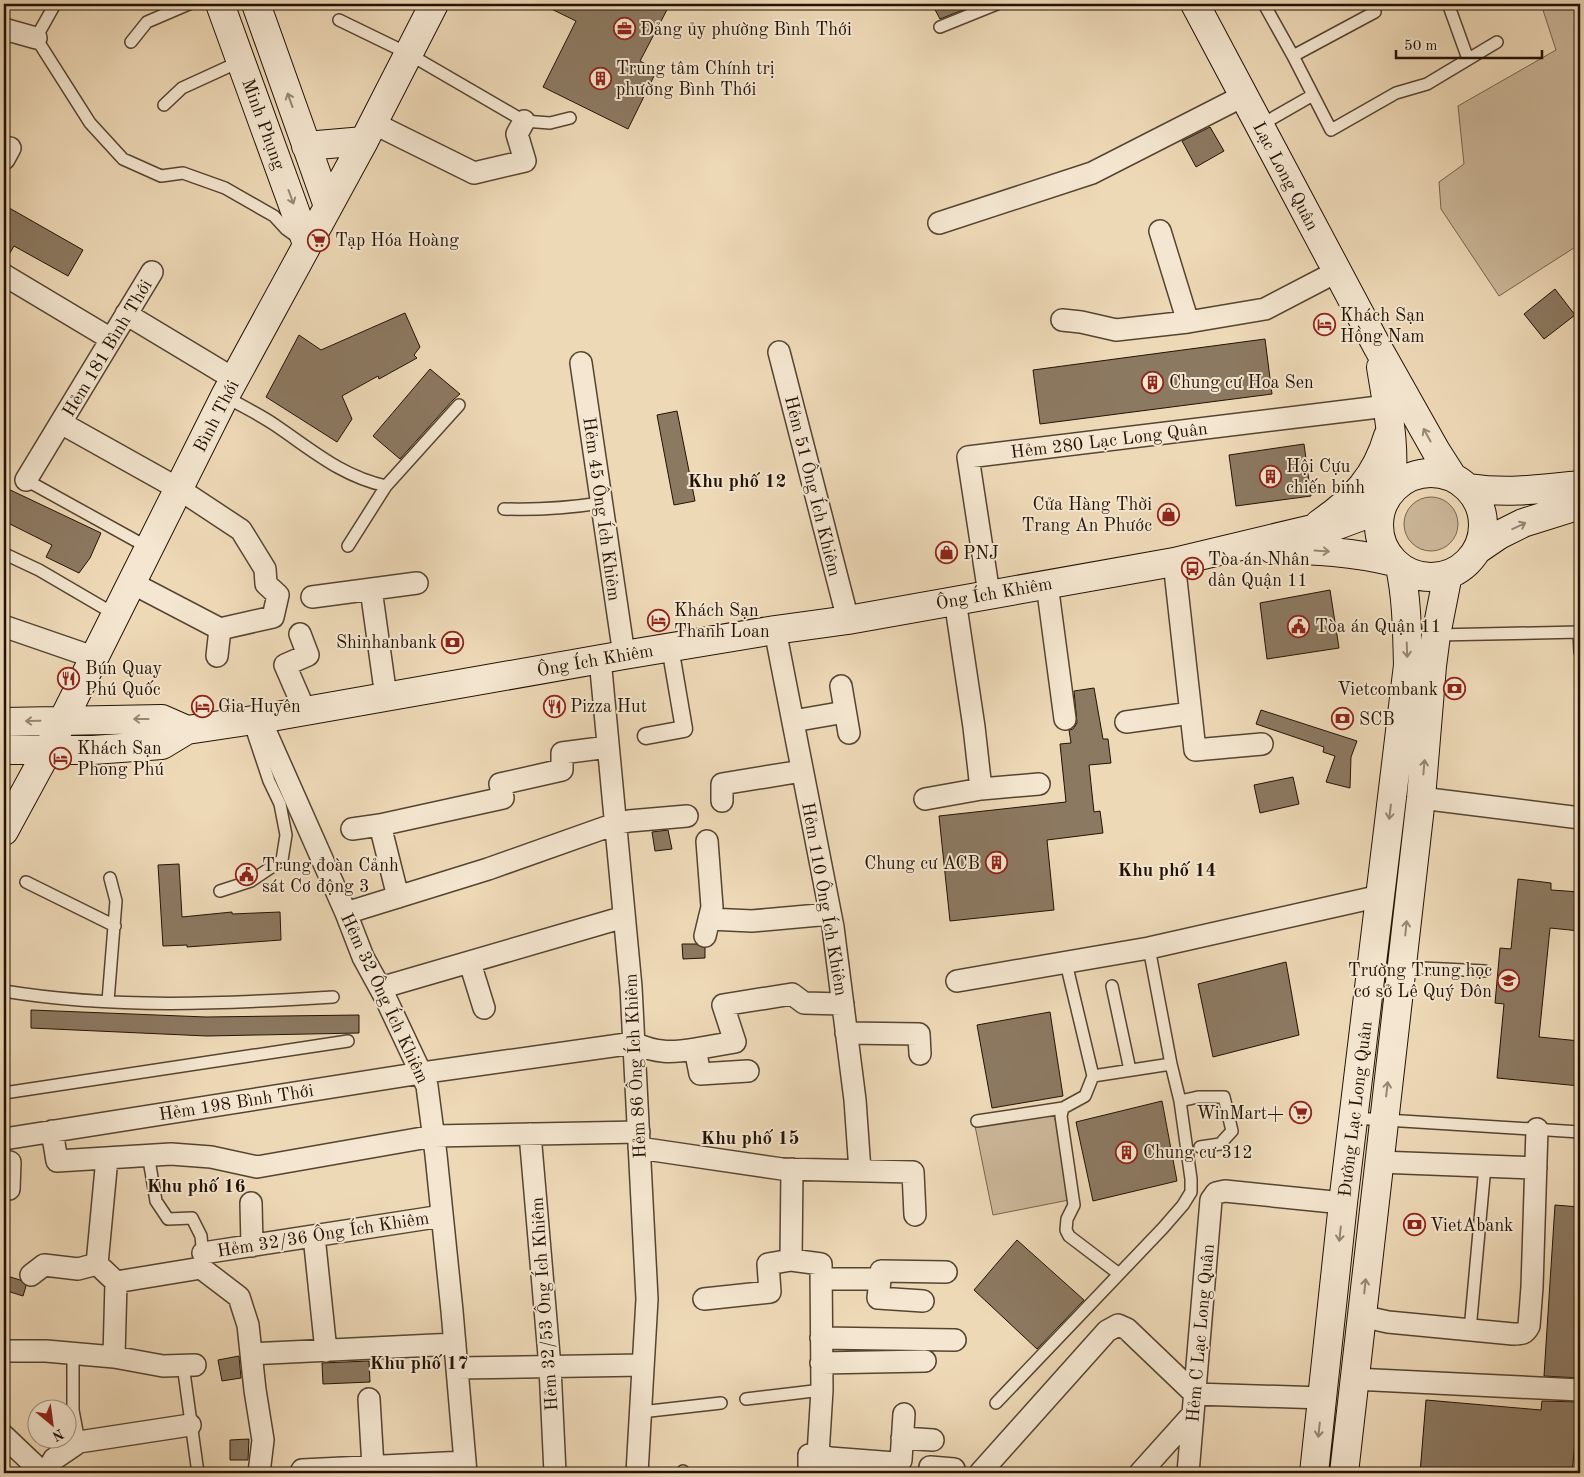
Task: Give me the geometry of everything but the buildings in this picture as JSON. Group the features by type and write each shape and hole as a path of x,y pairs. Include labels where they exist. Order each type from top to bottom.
{"main road":[{"name":"Minh Phụng","path":"220,4 308,244"},
{"name":"Minh Phụng","path":"256,4 328,206"},
{"name":"Bình Thới","path":"7,820 48,750 229,388 368,132 407,53 434,4"},
{"name":"Lạc Long Quân","path":"1195,4 1378,348"},
{"path":"306,146 368,132"},
{"path":"1378,348 1389,420 1393,477 1379,518 1380,538 1384,547 1397,564"},
{"path":"1238,547 1368,555 1397,564 1411,573 1436,577 1460,568 1477,550 1482,538 1484,523 1481,509 1475,496 1460,482 1436,451 1378,348"},
{"path":"1312,529 1359,492 1378,464 1389,420"},
{"path":"1385,501 1405,479 1416,474 1428,472 1440,473 1460,482 1493,492 1516,492 1580,485"},
{"name":"Ông Ích Khiêm","path":"4,750 93,750 162,745 188,730 255,720 670,647 848,620 1174,562 1312,529 1335,526 1385,501"},
{"path":"1477,550 1499,535 1523,523 1580,505"},
{"name":"Đường Lạc Long Quân","path":"1314,1473 1343,1204 1408,665 1406,604 1397,564"},
{"name":"Đường Lạc Long Quân","path":"1344,1473 1421,798 1436,634 1448,574"},
{"path":"4,722 162,719 188,730"}],"street":[{"path":"4,29 36,38"},
{"path":"939,223 1092,173 1243,96"},
{"path":"368,132 474,173 525,161 517,134 524,121"},
{"path":"1160,231 1188,322"},
{"path":"1062,320 1116,330 1188,322 1265,309 1338,271"},
{"name":"Hẻm 181 Bình Thới","path":"26,480 152,272"},
{"path":"5,281 111,339"},
{"path":"126,314 229,388"},
{"name":"Hẻm 51 Ông Ích Khiêm","path":"779,352 848,620"},
{"name":"Hẻm 45 Ông Ích Khiêm","path":"581,363 601,503 612,657"},
{"name":"Hẻm 280 Lạc Long Quân","path":"989,594 968,457 1389,420"},
{"name":"Hẻm 181 Bình Thới","path":"61,423 179,488 241,530 265,569 266,584 278,595 273,617 220,629"},
{"path":"1174,562 1195,750 1262,744"},
{"path":"132,582 220,629 217,656"},
{"path":"312,597 416,583"},
{"path":"1047,584 1065,719"},
{"path":"371,590 386,697"},
{"path":"955,600 974,727 981,789"},
{"path":"4,628 6,627 93,657"},
{"name":"Hẻm 110 Ông Ích Khiêm","path":"775,630 830,914 855,1100 860,1171"},
{"path":"300,634 308,655 285,665 305,711"},
{"path":"646,736 684,729 670,647"},
{"name":"Hẻm 86 Ông Ích Khiêm","path":"612,657 608,747 631,986 647,1299 638,1473"},
{"path":"841,686 849,733"},
{"path":"793,721 845,712"},
{"path":"1126,722 1191,713"},
{"name":"Hẻm 32 Ông Ích Khiêm","path":"255,720 346,913 364,957 427,1086 434,1136 455,1344 465,1468"},
{"path":"352,829 380,825 503,798 500,784 562,770 562,753 608,747"},
{"path":"722,801 722,784 802,771"},
{"path":"925,799 981,789 1039,784"},
{"path":"1421,798 1580,818"},
{"path":"346,913 488,869 615,824 687,816"},
{"path":"380,825 398,897"},
{"path":"707,841 712,907 707,927 830,914"},
{"path":"957,981 1149,948 1380,896"},
{"path":"380,988 624,916"},
{"path":"470,963 484,1008"},
{"path":"634,1043 652,1051 680,1052 735,1042 723,1005 792,994 804,1003 843,1004"},
{"path":"846,1033 919,1034 920,1054"},
{"name":"Hẻm 198 Bình Thới","path":"4,1139 421,1073 634,1043"},
{"path":"695,1049 700,1074 748,1072"},
{"path":"1361,1316 1388,1322 1470,1330 1522,1334 1526,1332 1529,1326 1537,1129"},
{"path":"52,1131 57,1161 171,1154 211,1157 257,1167 434,1136 530,1134 639,1140 792,1169 913,1172 915,1215"},
{"name":"Hẻm 32/53 Ông Ích Khiêm","path":"530,1134 550,1367 555,1473"},
{"path":"97,1264 107,1158"},
{"path":"4,1161 10,1162 9,1189"},
{"path":"1379,1162 1536,1168"},
{"path":"791,1260 792,1169"},
{"name":"Hẻm C Lạc Long Quân","path":"1188,1473 1211,1200 1216,1193 1225,1191 1343,1204"},
{"path":"251,1203 252,1246"},
{"name":"Hẻm 32/36 Ông Ích Khiêm","path":"116,1282 252,1246 442,1216"},
{"path":"314,1236 326,1351"},
{"path":"202,1260 239,1297 248,1325 263,1440 259,1473"},
{"path":"704,1299 770,1292 768,1264 791,1260 821,1264 822,1465 895,1463 901,1460 904,1414"},
{"path":"31,1275 44,1265 78,1269 97,1264"},
{"path":"97,1264 116,1282 114,1357"},
{"path":"924,1301 878,1298 880,1271 946,1272"},
{"path":"821,1279 880,1279"},
{"path":"980,1473 1107,1331 1118,1325 1127,1329 1194,1404"},
{"path":"821,1338 955,1340"},
{"path":"251,1354 455,1344"},
{"path":"4,1351 73,1353 114,1357 163,1366 189,1365"},
{"path":"821,1363 926,1362"},
{"path":"457,1368 643,1365"},
{"path":"1354,1379 1580,1390"},
{"path":"1140,1473 1194,1404 1322,1398"},
{"path":"368,1399 387,1469"},
{"path":"4,1436 45,1473 54,1459 79,1442 190,1425"},
{"path":"902,1438 933,1440"},
{"path":"930,1467 954,1469 954,1473"},
{"path":"302,1470 465,1468"}],"lane":[{"path":"55,4 36,38 90,123 123,159 161,176 183,172 226,188 274,216 286,229 308,244"},
{"path":"131,42 147,22 189,4"},
{"path":"940,27 997,4"},
{"path":"1264,4 1331,130 1396,94 1427,84 1497,42"},
{"path":"1452,4 1450,9 1468,59"},
{"path":"1293,56 1374,12"},
{"path":"339,20 407,53 524,121 550,123 570,118"},
{"path":"164,105 182,88 241,61"},
{"path":"1259,126 1313,96"},
{"path":"229,388 317,456 364,481 386,486"},
{"path":"348,546 386,486 459,405"},
{"path":"26,480 149,548"},
{"path":"504,508 533,510 601,503"},
{"path":"7,555 39,570 116,615"},
{"path":"1436,634 1580,632 1580,652"},
{"path":"220,891 252,881 282,860 286,834 280,804 270,781 255,720"},
{"path":"108,1001 116,901 110,878"},
{"path":"26,882 114,926"},
{"path":"996,1403 1183,1205 1191,1192 1192,1179 1180,1101 1149,948"},
{"path":"977,1121 1063,1108 1085,1096 1093,1076 1066,963"},
{"path":"1402,967 1485,971"},
{"path":"1112,986 1130,1070"},
{"path":"4,991 38,997 170,1004 333,997"},
{"path":"4,1093 348,1042"},
{"path":"1093,1076 1171,1064"},
{"path":"1180,1101 1198,1097 1224,1097 1232,1131 1220,1144 1200,1147"},
{"path":"1063,1108 1061,1116 1074,1205 1066,1219 1066,1230 1069,1236 1119,1274"},
{"path":"1354,1118 1580,1132"},
{"path":"148,1154 156,1201 168,1219 192,1218 201,1236 202,1260"},
{"path":"1470,1330 1485,1166"},
{"path":"73,1353 73,1410 79,1442"},
{"path":"189,1365 190,1425 198,1473"},
{"path":"746,1399 822,1390"},
{"path":"641,1412 721,1403"}],"shaded area":[{"path":"1541,4 1580,4 1580,244 1499,296 1441,209 1439,182 1464,164 1458,106 1556,50"},
{"path":"1431,497 1441,499 1450,505 1456,514 1458,524 1456,534 1450,543 1441,549 1431,551 1421,549 1412,543 1406,534 1404,524 1406,514 1412,505 1421,499"},
{"path":"1054,1113 1069,1200 993,1215 975,1126"}],"place":[{"name":"Đảng ủy phường Bình Thới","path":"624,29"},
{"name":"Trung tâm Chính trị phường Bình Thới","path":"600,78"},
{"name":"Tạp Hóa Hoàng","path":"319,240"},
{"name":"Khách Sạn Hồng Nam","path":"1324,325"},
{"name":"Chung cư Hoa Sen","path":"1153,382"},
{"name":"Hội Cựu chiến binh","path":"1270,476"},
{"name":"Cửa Hàng Thời Trang An Phước","path":"1168,514"},
{"name":"PNJ","path":"947,553"},
{"name":"Tòa án Nhân dân Quận 11","path":"1192,569"},
{"name":"Khách Sạn Thanh Loan","path":"658,620"},
{"name":"Tòa án Quận 11","path":"1299,626"},
{"name":"Shinhanbank","path":"453,642"},
{"name":"Bún Quay Phú Quốc","path":"69,678"},
{"name":"Vietcombank","path":"1454,689"},
{"name":"Gia Huyên","path":"202,706"},
{"name":"Pizza Hut","path":"554,706"},
{"name":"SCB","path":"1343,719"},
{"name":"Khách Sạn Phong Phú","path":"61,758"},
{"name":"Chung cư ACB","path":"996,863"},
{"name":"Trung đoàn Cảnh sát Cơ động 3","path":"246,875"},
{"name":"Trường Trung học cơ sở Lê Quý Đôn","path":"1508,980"},
{"name":"WinMart+","path":"1300,1113"},
{"name":"Chung cư 312","path":"1127,1152"},
{"name":"VietAbank","path":"1414,1225"}],"district":[{"name":"Khu phố 12","path":"737,480"},
{"name":"Khu phố 14","path":"1167,869"},
{"name":"Khu phố 15","path":"750,1137"},
{"name":"Khu phố 16","path":"196,1185"},
{"name":"Khu phố 17","path":"419,1362"}]}
